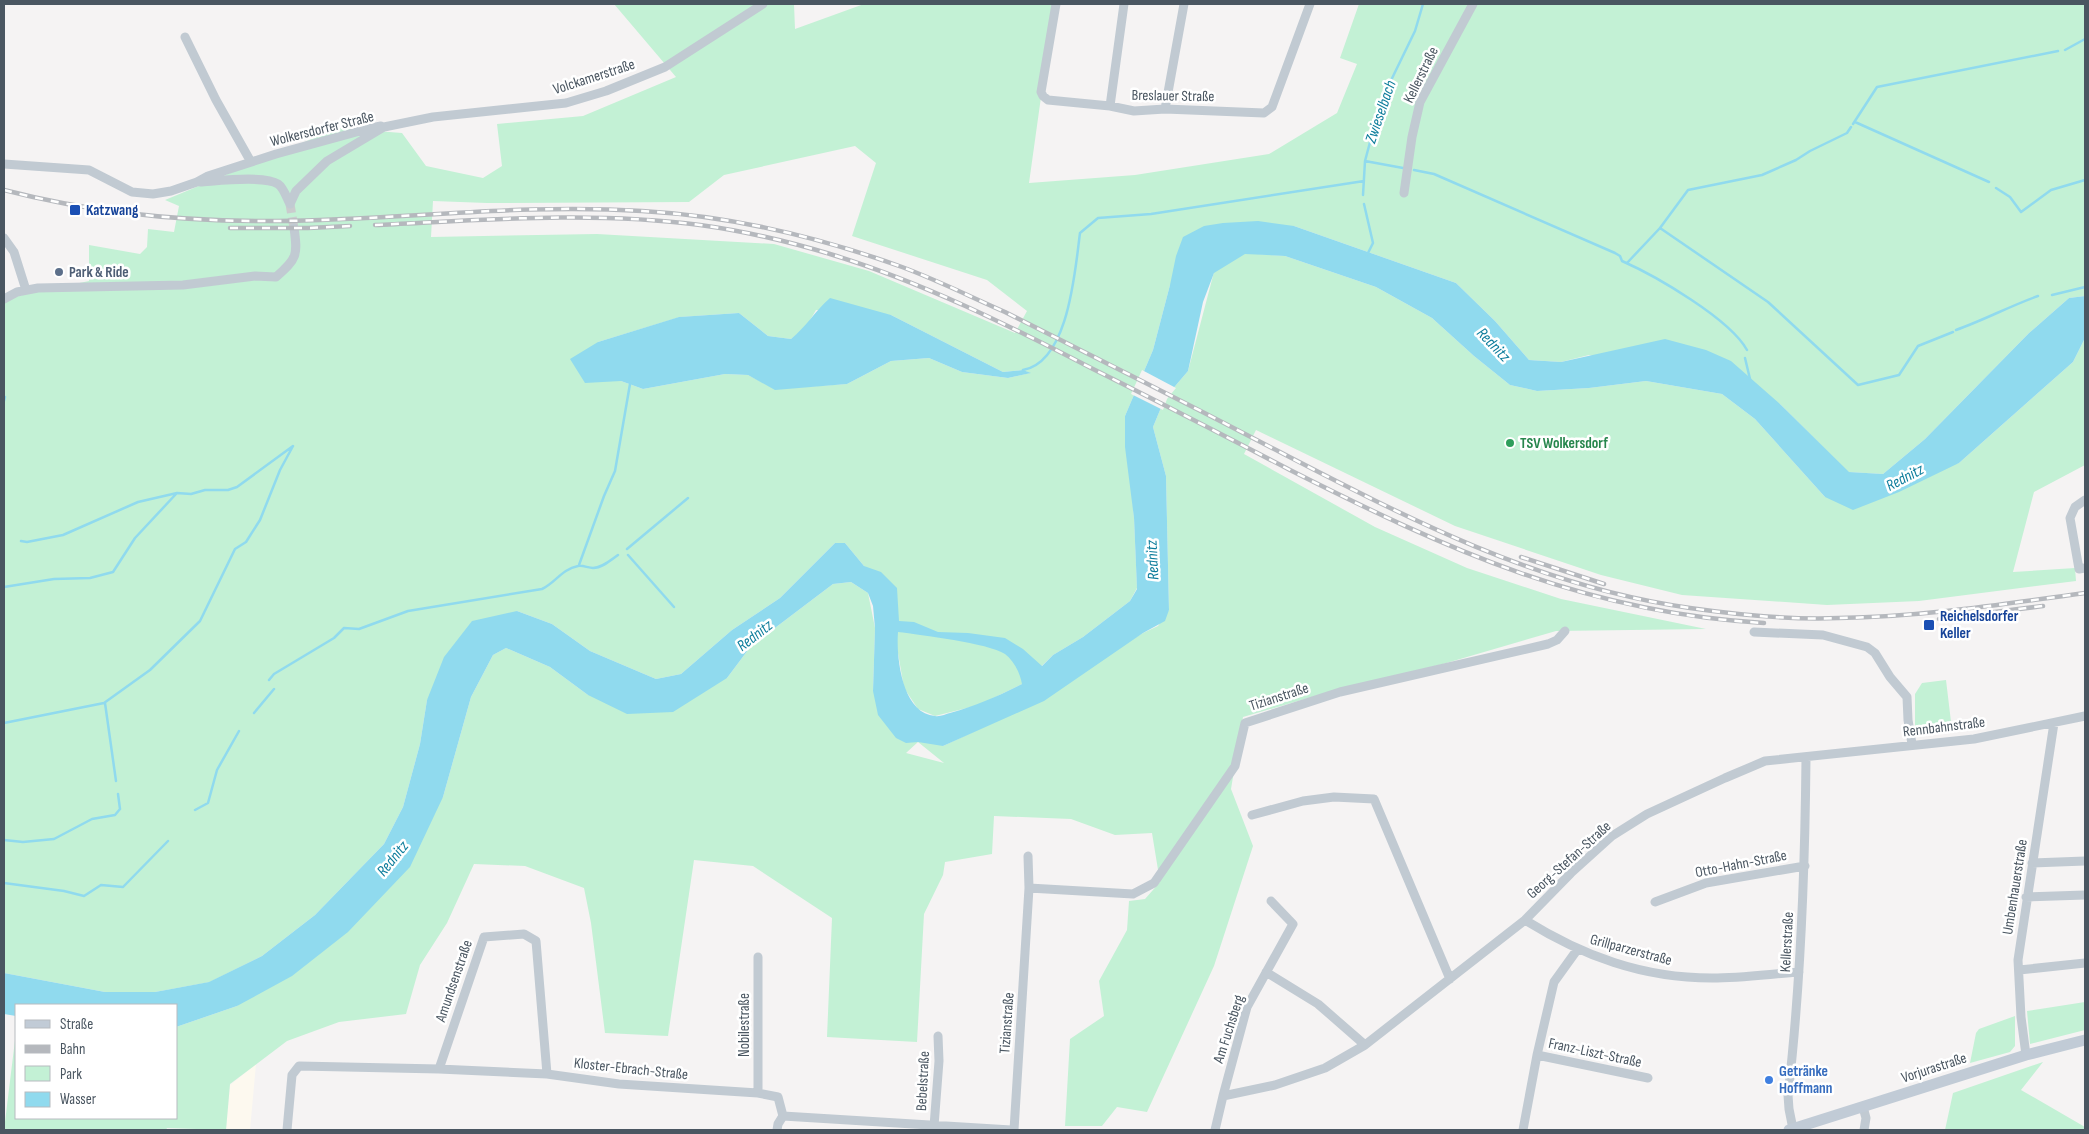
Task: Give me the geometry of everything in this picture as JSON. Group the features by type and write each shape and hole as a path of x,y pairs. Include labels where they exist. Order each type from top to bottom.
{"main road":[{"name":"Vorjurastraße","path":"1791,1130 2026,1056 2085,1040"}],"street":[{"name":"Volckamerstraße","path":"384,127 433,117 566,103 606,91 666,67 763,4"},
{"name":"Breslauer Straße","path":"1056,4 1041,92 1048,100 1110,106 1134,111 1165,109 1264,113 1272,107 1310,4"},
{"path":"1110,106 1124,4"},
{"path":"1165,109 1184,4"},
{"name":"Kellerstraße","path":"1404,193 1412,137 1420,102 1474,4"},
{"path":"185,37 216,100 251,162"},
{"name":"Wolkersdorfer Straße","path":"4,164 89,170 140,194 153,194 171,191 251,162 371,128 384,127"},
{"name":"Wolkersdorfer Straße","path":"197,182 249,179 271,182 279,184 290,204 296,191 327,161 384,127"},
{"path":"4,299 17,292 38,288 183,285 256,276 276,277 292,264 297,246 294,228"},
{"path":"4,238 14,252 26,290"},
{"path":"2085,500 2075,507 2071,512 2070,518 2079,569 2085,568"},
{"name":"Tizianstraße","path":"1029,888 1133,894 1154,883 1235,766 1245,723 1340,692 1548,644 1558,640 1565,631"},
{"path":"1754,632 1823,635 1867,647 1875,653 1890,677 1907,697 1912,744"},
{"name":"Rennbahnstraße","path":"1806,757 1912,744 1974,739 2085,716"},
{"name":"Umbenhauerstraße","path":"2026,1056 2021,1017 2018,960 2026,897 2054,723"},
{"name":"Kellerstraße","path":"1791,1130 1788,1095 1799,972 1805,866 1806,757"},
{"name":"Georg-Stefan-Straße","path":"1223,1096 1275,1085 1325,1068 1365,1046 1525,920 1571,873 1612,836 1647,814 1765,761 1806,757"},
{"path":"1252,815 1303,801 1334,797 1374,799 1450,979"},
{"name":"Tizianstraße","path":"1013,1130 1029,888 1028,856"},
{"path":"2032,863 2085,861"},
{"name":"Otto-Hahn-Straße","path":"1656,902 1706,883 1805,866"},
{"path":"2026,897 2085,895"},
{"name":"Am Fuchsberg","path":"1223,1096 1247,1007 1293,924 1271,901"},
{"name":"Grillparzerstraße","path":"1525,920 1577,950 1642,970 1676,976 1712,978 1799,972"},
{"name":"Amundsenstraße","path":"439,1069 484,937 524,934 536,941 547,1074"},
{"name":"Franz-Liszt-Straße","path":"1523,1130 1537,1055 1554,982 1577,950"},
{"name":"Nobilestraße","path":"758,957 758,1093"},
{"path":"2019,970 2085,963"},
{"path":"1266,972 1318,1004 1365,1046"},
{"name":"Bebelstraße","path":"934,1126 940,1061 938,1036"},
{"name":"Franz-Liszt-Straße","path":"1537,1055 1648,1078"},
{"name":"Kloster-Ebrach-Straße","path":"287,1130 292,1075 299,1066 439,1069 547,1074 619,1084 758,1093 778,1096 783,1116"},
{"path":"1215,1130 1223,1096"},
{"path":"1863,1107 1866,1118 1864,1130"},
{"path":"777,1130 783,1116 1013,1130"}],"shaded area":[{"path":"256,1064 250,1130 226,1130 230,1085"}],"green space":[{"path":"614,4 794,4 795,29 864,4 1054,4 1029,183 1135,175 1269,154 1337,113 1357,64 1340,58 1359,4 2085,4 2085,296 2069,298 2029,333 1925,439 1883,474 1848,472 1780,404 1589,355 1561,362 1529,360 1495,321 1456,283 1294,226 1170,285 1153,350 1125,416 1134,518 1137,588 1130,601 1083,637 1053,655 1024,683 979,705 935,716 918,709 904,688 897,647 864,566 845,543 835,543 780,598 732,630 681,674 656,679 590,651 552,624 517,611 427,700 420,744 403,807 384,844 315,915 262,956 210,982 155,992 105,992 4,973 4,303 13,297 89,281 89,245 140,254 147,247 148,229 174,232 179,206 165,200 338,128 402,133 426,166 483,178 502,166 497,124 583,116 676,77","holes":["855,146 876,163 852,236 987,280 1027,311 1015,333 869,271 774,244 597,234 431,237 433,201 487,203 689,202 724,175","816,310 891,315 1003,372 1023,370 1030,373 1008,378 962,372 929,358 891,361 847,384 775,389 748,375 725,374 643,389 621,381 598,342 680,317 739,313 768,336 791,339 806,327"]},
{"path":"1245,253 1285,256 1376,287 1432,318 1510,385 1537,391 1589,388 1646,381 1722,394 1755,419 1825,497 1959,463 2073,362 2085,338 2085,465 2034,492 2013,572 2075,568 2076,581 1919,601 1827,605 1682,595 1601,575 1455,526 1256,430 1244,454 1375,527 1467,568 1561,599 1706,629 1556,631 1443,664 1339,689 1243,717 1231,789 1253,846 1214,966 1147,1112 1117,1107 1102,1126 1065,1126 1070,1039 1104,1016 1099,981 1127,930 1129,901 1145,899 1160,882 1152,833 1115,835 1071,819 994,816 992,854 945,862 943,875 924,914 917,1042 827,1037 832,918 753,866 694,860 668,1036 605,1033 591,923 584,888 525,866 474,864 447,923 420,965 406,1014 339,1022 287,1041 230,1084 226,1130 167,1128 166,1130 4,1130 15,1040 15,1119 178,1119 178,1026 237,1006 443,797 471,697 493,655 506,648 550,667 588,695 727,678 751,646 833,584 851,582 868,593 875,628 873,691 943,746 990,724 1143,633 1158,626 1169,610 1166,476 1153,427 1165,398 1188,371 1214,272","holes":["918,742 944,763 906,753"]},
{"path":"1946,680 1952,730 1915,729 1915,694 1922,683"},
{"path":"2085,1002 2085,1030 2030,1044 2027,1011"},
{"path":"2015,1016 2015,1046 2010,1052 1970,1063 1976,1033 1979,1029"},
{"path":"2043,1062 2021,1090 2085,1127 2085,1130 1945,1130 1953,1093"}],"water":[{"name":"Rednitz","path":"1258,221 1294,226 1456,283 1495,321 1529,360 1561,362 1665,339 1706,350 1731,361 1780,404 1849,472 1883,474 1925,439 2029,333 2069,298 2085,296 2085,338 2073,362 1959,463 1899,492 1853,510 1825,497 1755,419 1722,394 1646,381 1589,388 1537,391 1510,385 1432,318 1376,287 1285,256 1245,254 1214,273 1203,302 1188,371 1165,398 1153,427 1166,476 1169,610 1165,621 1143,633 1044,701 943,746 918,742 906,743 896,738 878,715 873,691 875,628 873,606 868,593 851,582 833,584 751,646 727,678 673,712 627,714 588,695 550,667 506,648 493,655 471,697 443,797 410,867 348,932 292,976 237,1006 178,1026 178,1004 15,1004 15,1016 4,1014 4,973 105,992 155,992 209,982 262,956 315,915 384,844 403,807 420,744 427,700 444,657 472,621 517,611 552,624 590,651 656,679 681,674 732,630 780,598 835,543 845,543 864,566 881,572 897,588 899,621 914,622 938,632 968,633 1005,638 1023,649 1042,666 1053,655 1083,637 1130,601 1137,589 1134,518 1125,447 1125,416 1153,350 1176,256 1183,237 1204,226","holes":["898,632 984,646 1005,654 1014,664 1022,684 987,700 943,715 935,716 924,713 915,706 903,683 898,655"]},
{"path":"830,298 891,315 1003,372 1023,370 1031,373 1008,378 962,372 929,358 891,361 847,384 775,390 748,375 725,374 643,389 621,381 585,383 570,359 598,342 679,317 739,313 768,336 791,339"}],"pier":[{"path":"1142,370 1176,388 1167,399 1163,410 1131,394"}],"waterway":[{"name":"Zwieselbach","path":"1363,195 1365,161 1381,101 1415,31 1423,4"},
{"path":"2065,50 2085,39"},
{"path":"1853,124 1877,87 2058,51"},
{"path":"1855,122 1989,182"},
{"path":"1627,263 1660,228 1688,190 1762,175 1796,160 1847,133 1851,127"},
{"path":"1365,161 1403,168"},
{"path":"1414,170 1434,174 1615,253 1620,256 1622,261 1672,288 1709,312 1725,325 1747,350"},
{"path":"1996,188 2010,197 2021,212 2051,190 2085,180"},
{"path":"1023,370 1038,363 1051,350 1060,333 1072,290 1080,233 1098,218 1151,214 1364,181"},
{"path":"1364,204 1373,243 1367,255"},
{"path":"1660,228 1768,302 1858,385 1899,375 1918,346 1953,332"},
{"path":"2052,295 2085,287"},
{"path":"1956,330 2038,296"},
{"path":"1745,358 1750,379"},
{"path":"579,565 615,471 630,384"},
{"path":"4,401 5,397"},
{"path":"4,723 104,703 150,670 200,621 235,549 246,542 260,520 280,470 293,446 237,487 228,490 205,490 191,494 177,493 138,502 63,535 27,542 21,541"},
{"path":"4,587 54,579 90,578 113,572 135,538 176,494"},
{"path":"627,549 688,498"},
{"path":"269,680 274,674 334,638 344,628 359,629 408,611 542,589 567,570 580,566 600,567 618,555"},
{"path":"628,555 674,607"},
{"path":"254,713 274,689"},
{"path":"105,703 116,781"},
{"path":"195,810 208,803 217,770 239,731"},
{"path":"4,840 23,842 54,839 92,819 115,815 120,809 118,794"},
{"path":"4,883 64,891 84,896 101,885 123,887 168,841"}],"tunnel":[{"path":"290,204 294,228"}],"railway":[{"path":"4,190 71,205 174,218 209,220 324,220 505,210 596,209 675,214 741,223 839,246 928,277 1005,312 1407,516 1461,541 1573,582 1631,597 1690,608 1783,618 1870,617 1932,613 2085,593"},
{"path":"375,225 497,219 619,218 716,227 814,249 864,265 931,291 1029,336 1348,499 1462,550 1519,572 1577,591 1637,606 1699,617 1764,623"},
{"path":"230,228 350,226"},
{"path":"1521,557 1604,584"},
{"path":"1939,619 2043,606"}],"place":[{"name":"Katzwang","path":"75,210"},
{"name":"Park & Ride","path":"59,272"},
{"name":"TSV Wolkersdorf","path":"1510,443"},
{"name":"Reichelsdorfer Keller","path":"1929,625"},
{"name":"Getränke Hoffmann","path":"1769,1080"}]}
